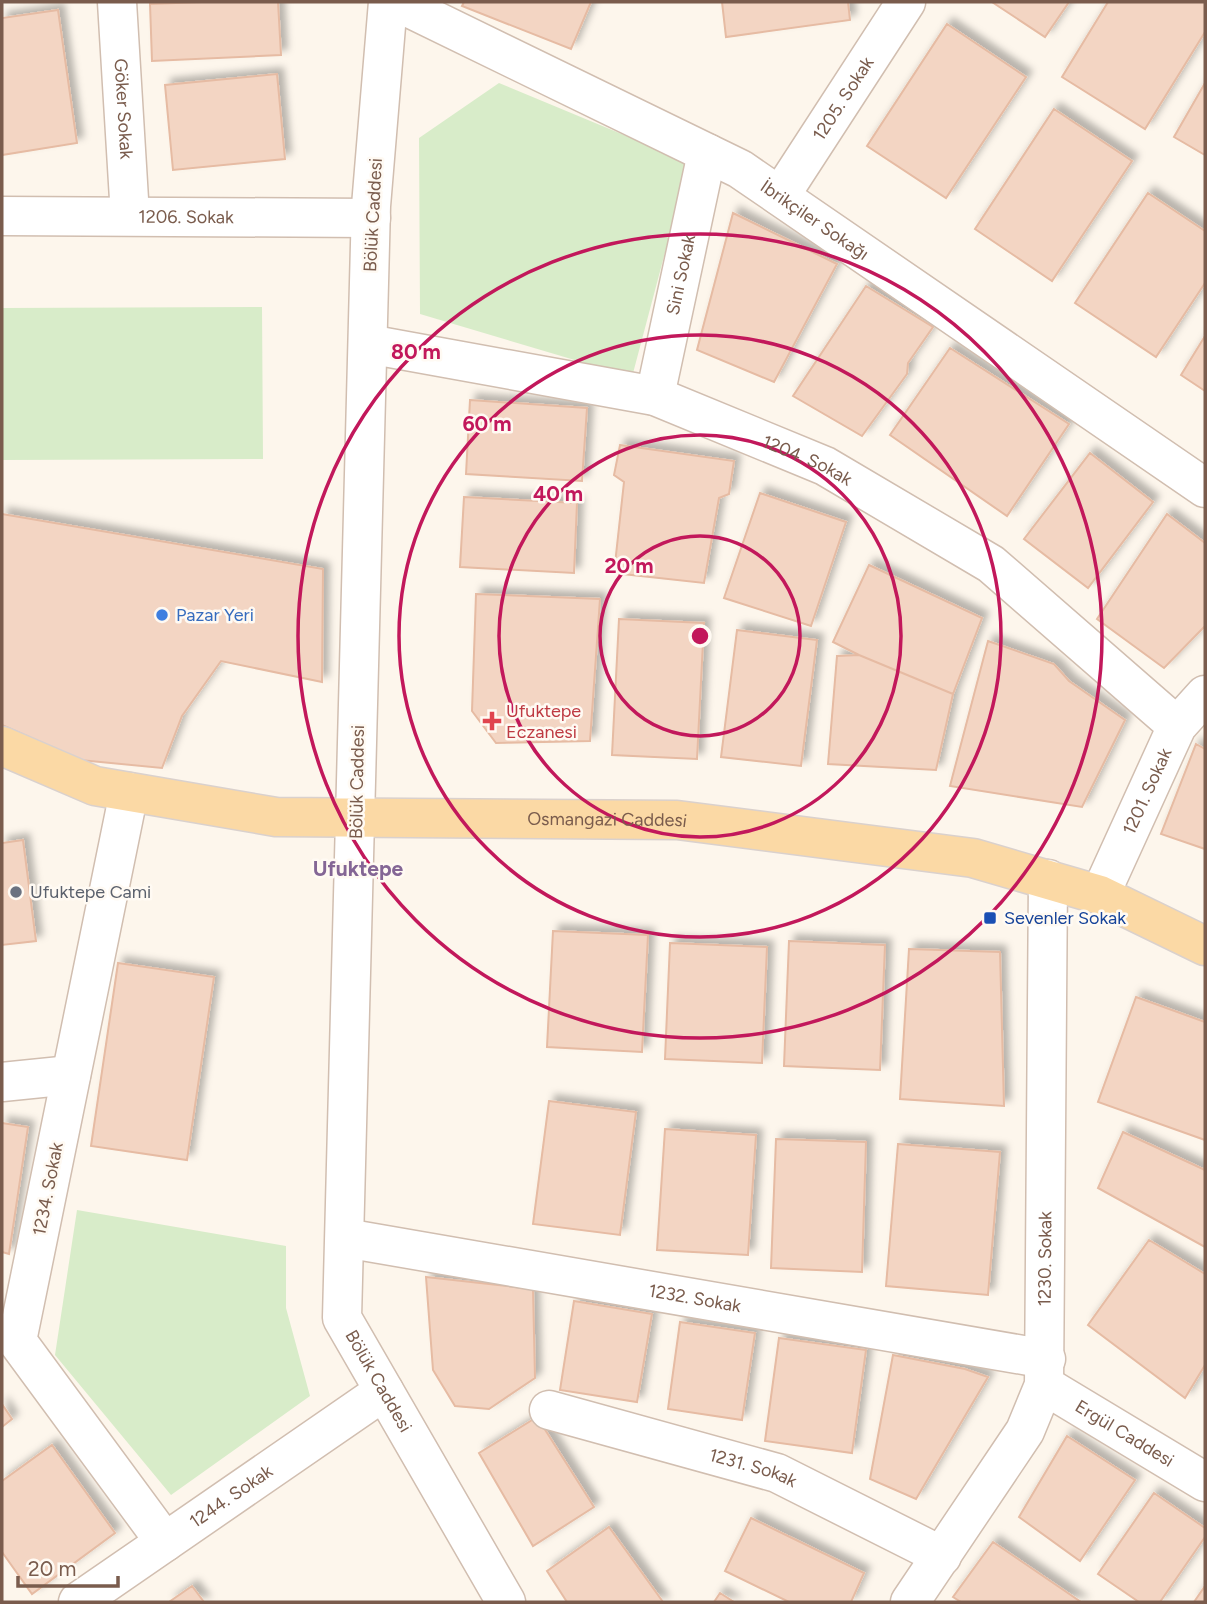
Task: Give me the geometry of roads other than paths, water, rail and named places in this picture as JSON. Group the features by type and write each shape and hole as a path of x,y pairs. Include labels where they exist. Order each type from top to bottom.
{"main road":[{"name":"Osmangazi Caddesi","path":"2,746 95,786 275,817 677,820 973,858 1100,895 1205,946"}],"street":[{"name":"Göker Sokak","path":"117,2 130,216"},
{"name":"Bölük Caddesi","path":"388,2 371,218 342,1318 506,1602"},
{"name":"İbrikçiler Sokağı","path":"397,2 740,169 1205,488"},
{"name":"1205. Sokak","path":"780,196 906,2"},
{"name":"Sini Sokak","path":"654,396 707,153"},
{"name":"1206. Sokak","path":"2,216 371,218"},
{"name":"1204. Sokak","path":"368,344 654,396 825,466 991,564 1177,726"},
{"name":"1201. Sokak","path":"1100,895 1177,726 1205,695"},
{"name":"1234. Sokak","path":"129,792 17,1341 165,1542"},
{"name":"1230. Sokak","path":"910,1602 1025,1431 1045,1372 1048,880"},
{"path":"2,1082 71,1075"},
{"name":"1232. Sokak","path":"345,1238 1045,1372"},
{"name":"Ergül Caddesi","path":"1045,1372 1205,1482"},
{"name":"1244. Sokak","path":"78,1602 384,1391"},
{"name":"1231. Sokak","path":"550,1410 777,1473 942,1556"}],"place":[{"name":"Pazar Yeri","path":"162,615"},
{"name":"Ufuktepe Eczanesi","path":"492,721"},
{"name":"Ufuktepe Cami","path":"16,892"},
{"name":"Sevenler Sokak","path":"990,918"}],"district":[{"name":"Ufuktepe","path":"358,868"}]}
